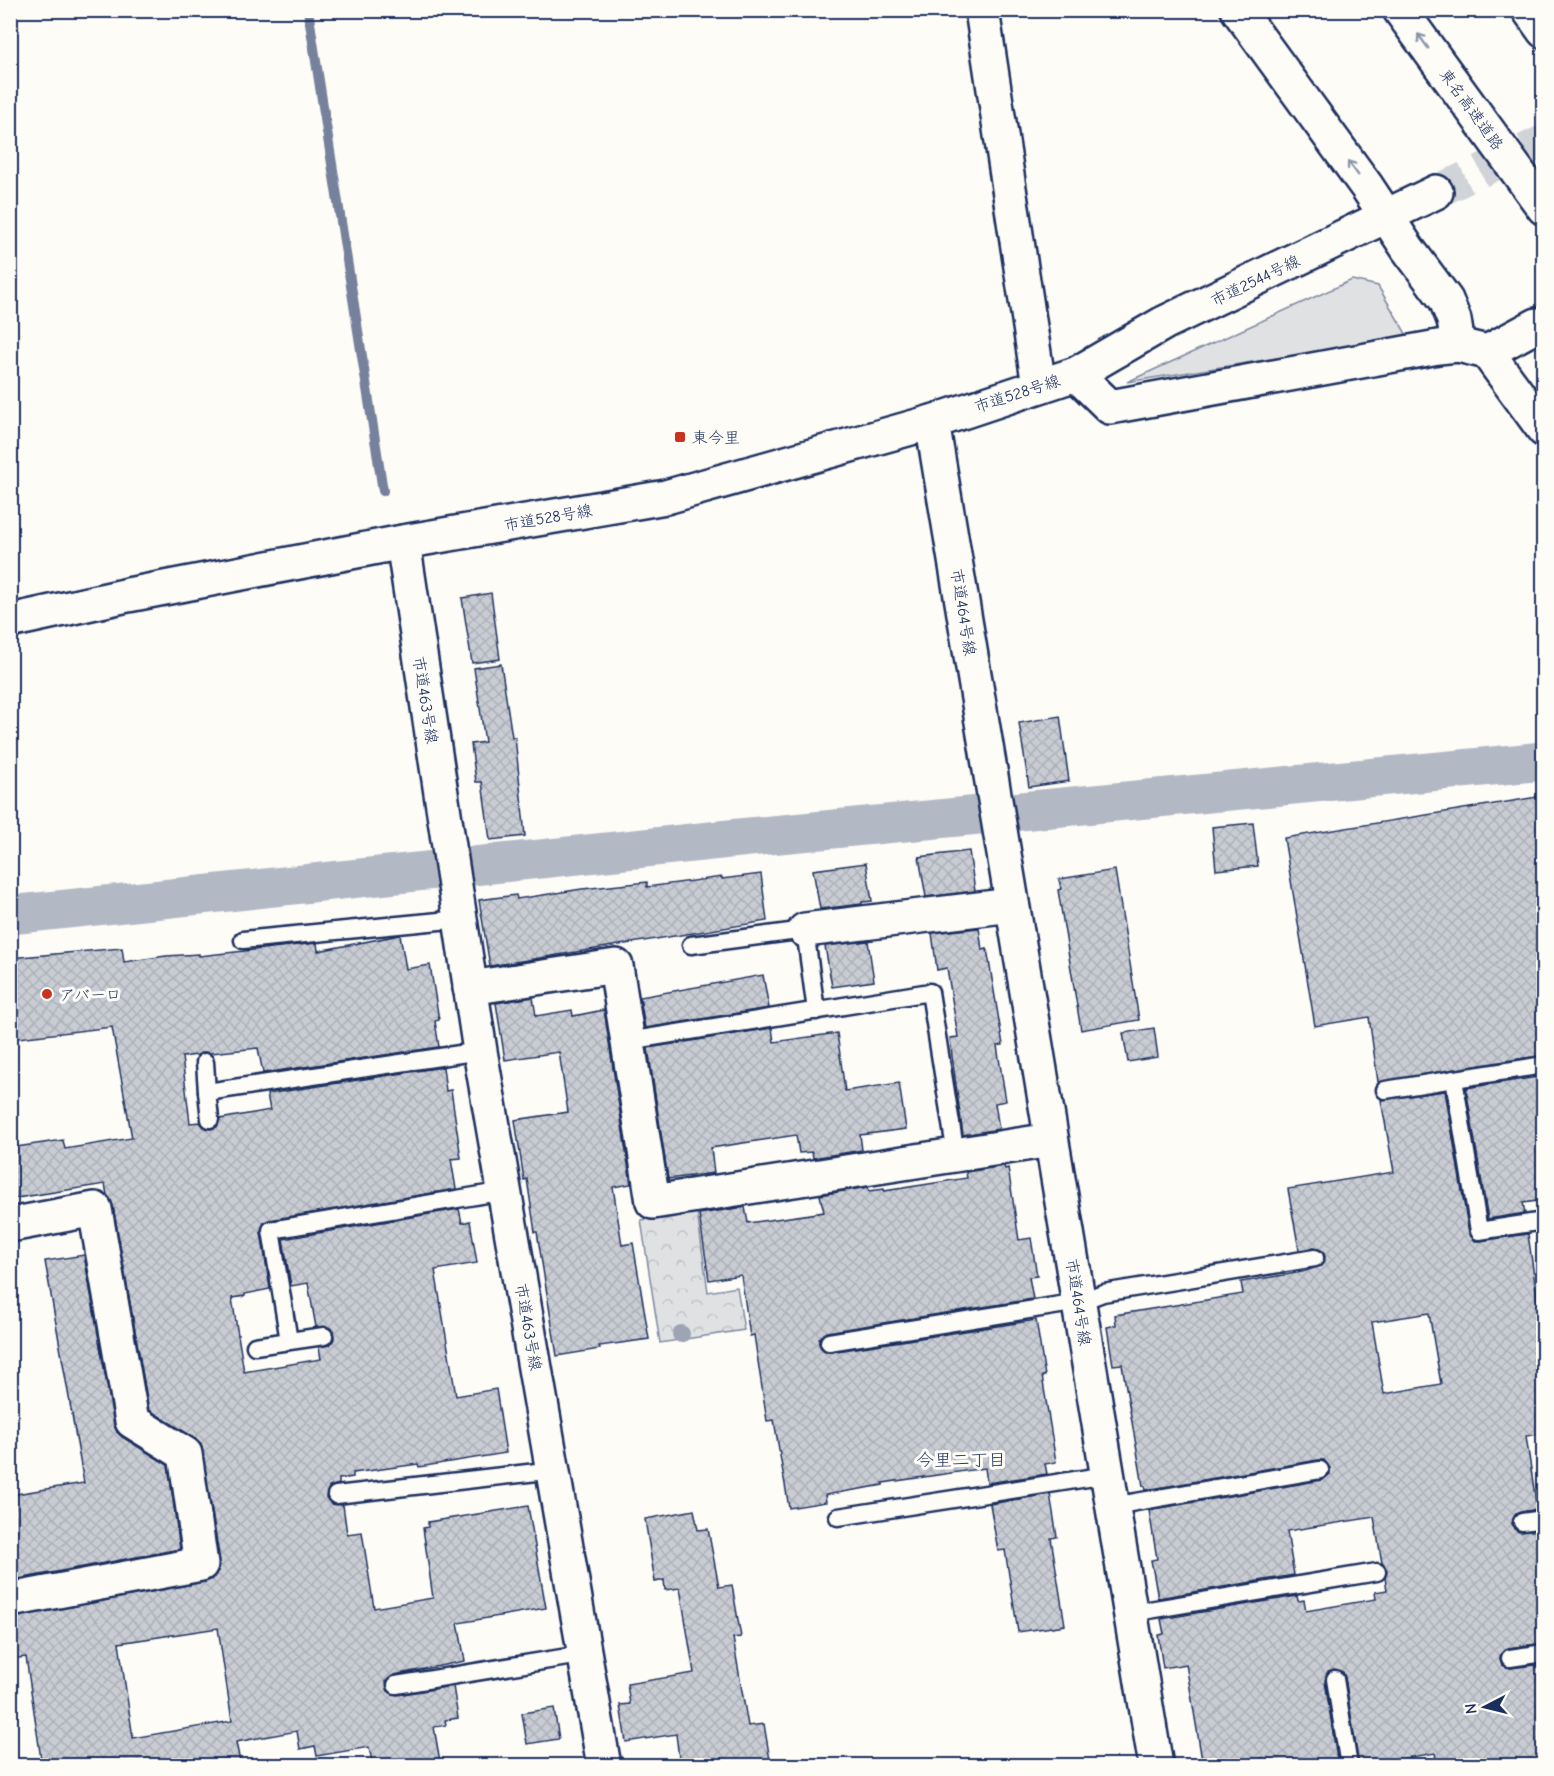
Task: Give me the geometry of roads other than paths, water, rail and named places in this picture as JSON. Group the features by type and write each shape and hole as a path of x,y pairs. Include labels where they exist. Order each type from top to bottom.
{"main road":[{"path":"982,10 1039,386"},
{"path":"1238,10 1367,186 1446,300 1454,320 1473,349 1544,430"},
{"name":"東名高速道路","path":"1400,10 1544,208"},
{"path":"1528,10 1544,31"},
{"name":"市道2544号線","path":"1076,374 1164,323 1436,192"},
{"path":"1076,374 1110,407 1438,347 1473,349 1538,325"},
{"name":"市道528号線","path":"10,621 128,595 403,542 666,497 932,422 1076,374"},
{"name":"市道464号線","path":"932,422 1156,1766"},
{"name":"市道463号線","path":"403,542 480,1051 604,1766"},
{"path":"805,930 1012,905"},
{"path":"470,988 616,966 653,1202 1051,1140"},
{"path":"10,1225 95,1209 132,1421 185,1454 201,1564 10,1600"}],"lane":[{"path":"243,940 455,888"},
{"path":"692,945 805,930 816,1011"},
{"path":"628,1041 930,992 956,1155"},
{"path":"207,1092 480,1051"},
{"path":"205,1062 210,1119"},
{"path":"1385,1090 1544,1065"},
{"path":"1454,1079 1479,1231 1544,1221"},
{"path":"289,1341 272,1230 505,1191"},
{"path":"829,1342 1079,1302 1103,1293 1315,1258"},
{"path":"255,1346 324,1336"},
{"path":"336,1495 554,1470"},
{"path":"1113,1506 1320,1470"},
{"path":"838,1517 1107,1475"},
{"path":"1522,1522 1544,1519"},
{"path":"1131,1613 1377,1572"},
{"path":"1510,1658 1544,1653"},
{"path":"396,1685 586,1654"},
{"path":"1335,1679 1348,1766"}],"waterway":[{"path":"308,10 383,491"},
{"path":"10,915 739,838 1544,761"}],"tunnel":[{"path":"1436,192 1544,141"}],"place":[{"name":"東今里","path":"680,437"},
{"name":"アバーロ","path":"47,994"}],"district":[{"name":"今里二丁目","path":"961,1460"}]}
